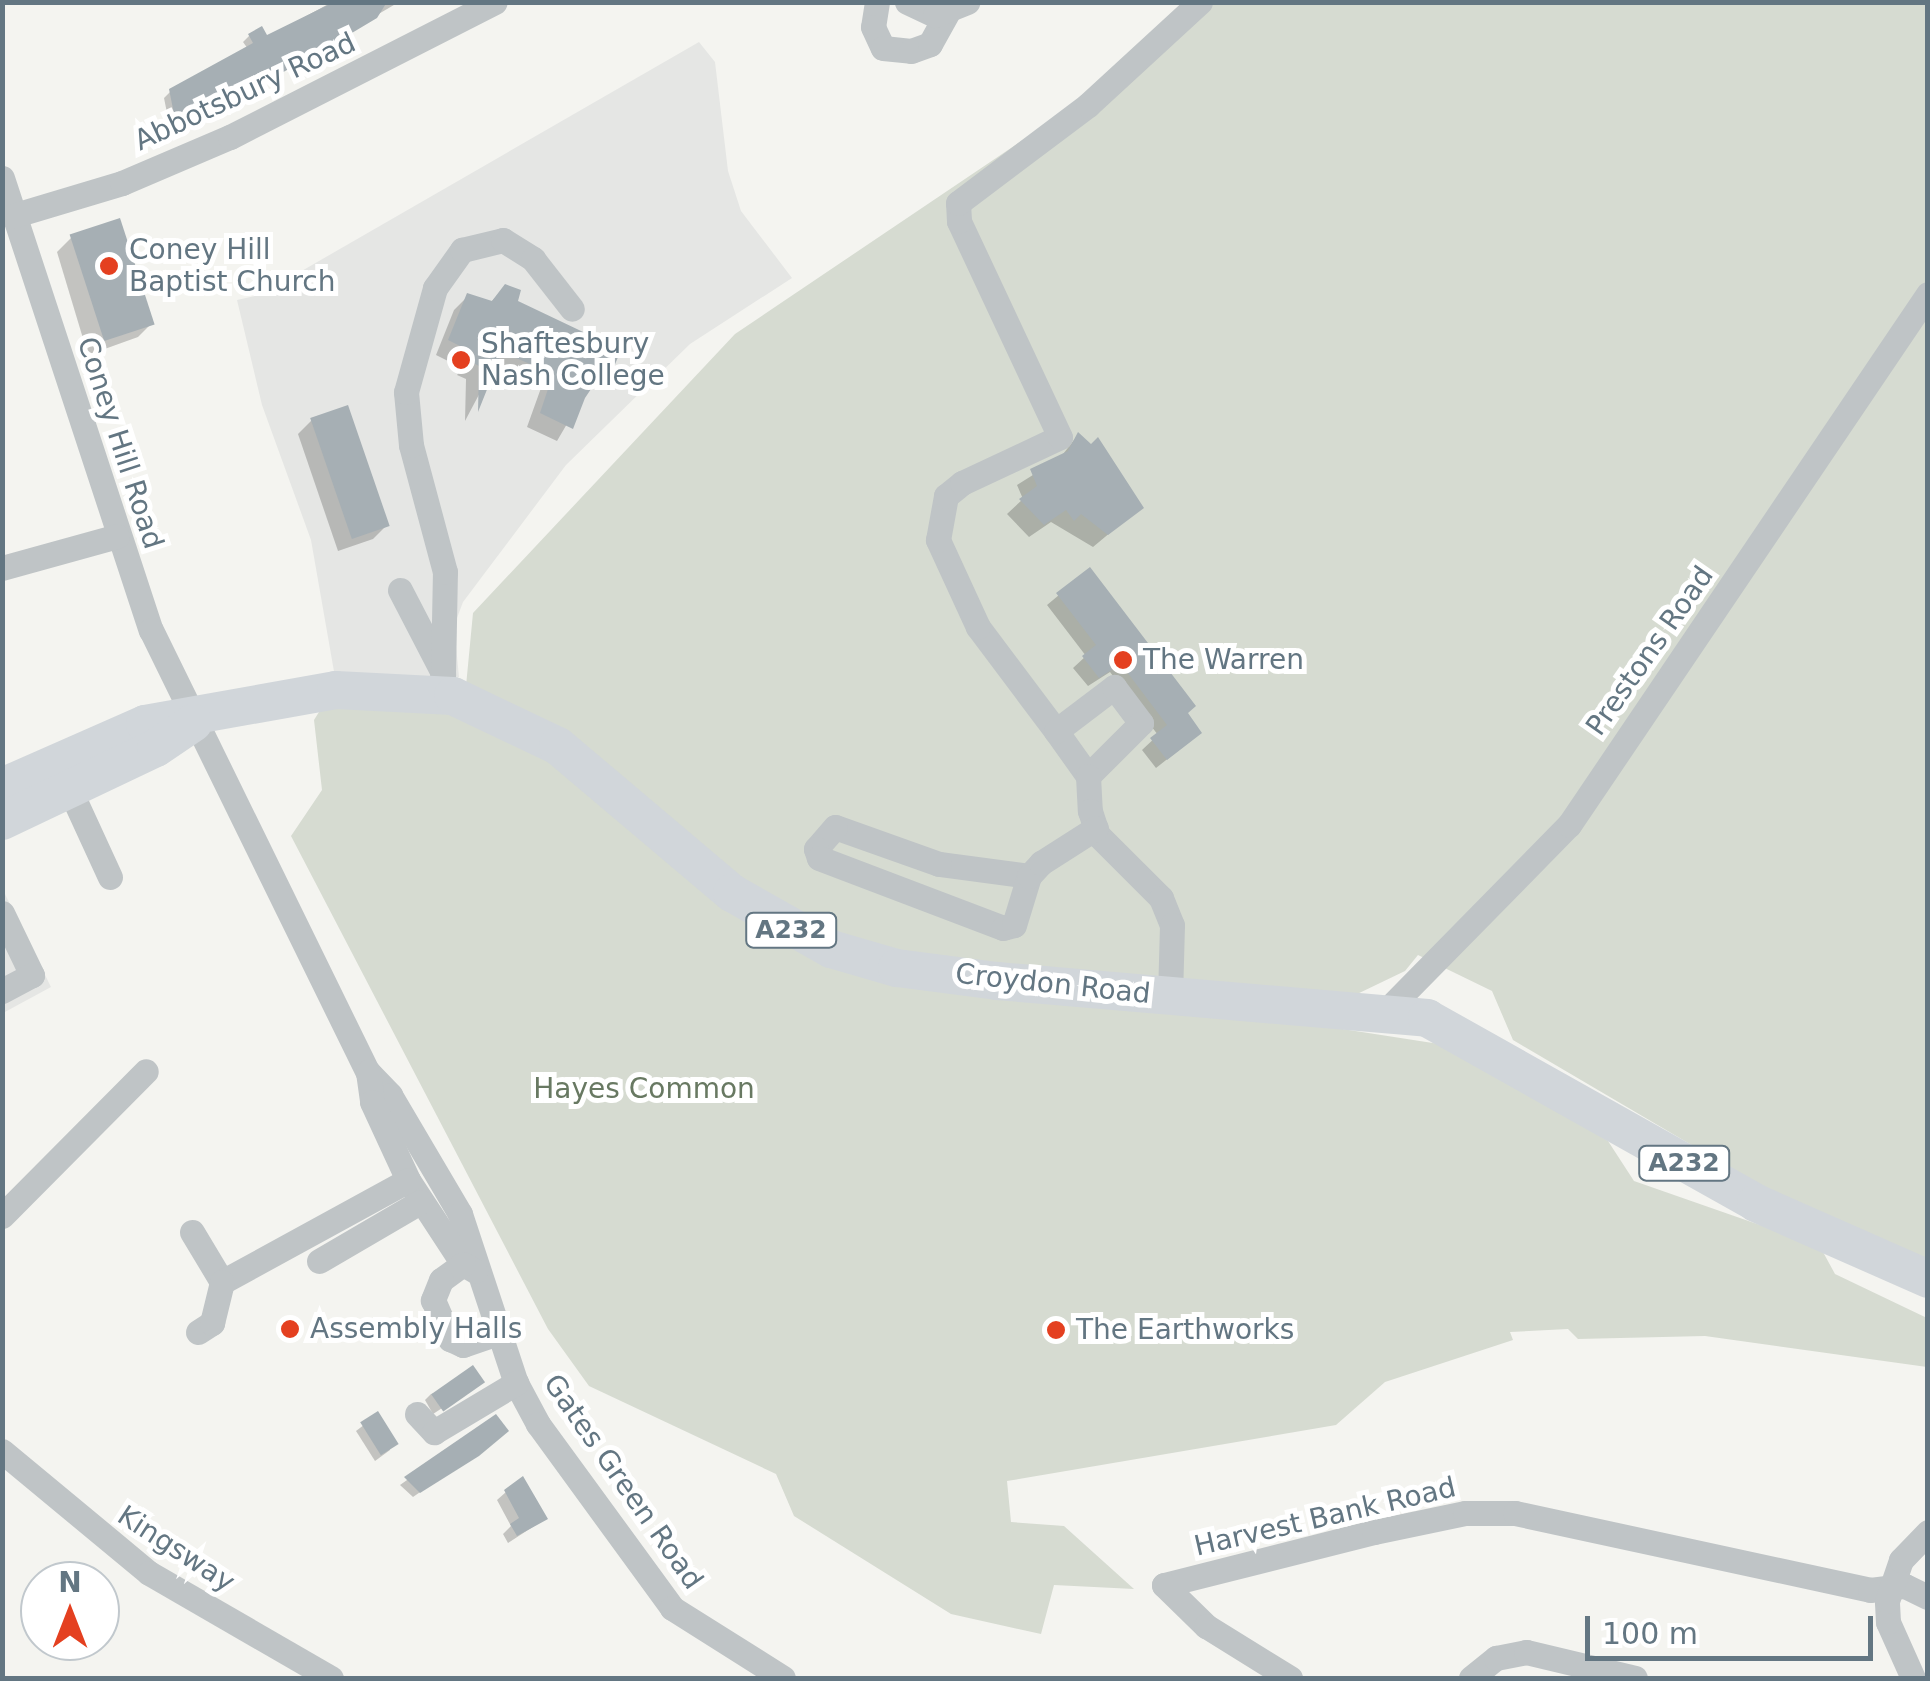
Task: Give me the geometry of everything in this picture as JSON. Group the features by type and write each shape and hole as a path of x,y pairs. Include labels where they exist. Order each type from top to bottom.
{"highway":[{"name":"Croydon Road","path":"2,788 63,775 199,719 336,690 440,683 558,746 732,894 832,949 897,968 1170,996 1386,1011 1451,1027 1724,1187 1928,1280"},
{"name":"Croydon Road","path":"2,821 63,775"}],"street":[{"name":"Abbotsbury Road","path":"12,216 122,183 230,136 496,2"},
{"path":"877,2 873,27 883,48 911,51 930,44 957,8"},
{"path":"907,2 912,10 957,8"},
{"path":"1170,996 1172,925 1161,898 1096,828 1088,776 978,627 938,540 946,496 962,483 1060,437 959,221 958,203 1088,105 1200,2"},
{"name":"Coney Hill Road","path":"2,178 151,630 199,719"},
{"path":"440,683 445,572 411,446 406,404 435,288 462,250 503,240 525,252 572,309"},
{"name":"Prestons Road","path":"1386,1011 1569,825 1928,294"},
{"path":"2,568 117,536"},
{"path":"400,590 440,683"},
{"path":"1056,731 1114,687 1132,711 1140,724 1088,776"},
{"name":"Gates Green Road","path":"199,719 368,1072 390,1096 460,1214 469,1267"},
{"path":"63,775 110,877"},
{"path":"1029,876 938,864 829,827 816,849 819,858 1004,928 1014,925 1029,876 1096,828"},
{"path":"2,913 32,975 2,990"},
{"path":"2,1216 146,1071"},
{"name":"Gates Green Road","path":"368,1072 372,1102 414,1191 469,1267 516,1383 538,1424 672,1608 783,1678"},
{"path":"319,1261 414,1191"},
{"path":"222,1282 414,1191"},
{"path":"192,1232 222,1282 212,1323 198,1332"},
{"path":"469,1267 441,1280 434,1300 450,1340 463,1345 498,1333"},
{"path":"417,1414 434,1432 516,1383"},
{"name":"Kingsway","path":"2,1451 149,1572 317,1675"},
{"name":"Harvest Bank Road","path":"1290,1678 1206,1626 1164,1585 1465,1513 1515,1513 1870,1590 1890,1585"},
{"path":"1913,1678 1888,1622 1890,1585 1901,1560 1928,1532"},
{"path":"1890,1585 1928,1597"},
{"path":"1471,1678 1496,1658 1526,1652 1635,1678"}],"shaded area":[{"name":"Shaftesbury Nash College","path":"699,42 715,62 728,171 741,211 792,278 690,344 566,465 463,602 454,626 459,677 336,683 311,540 262,405 237,300 260,295"},
{"path":"2,888 51,987 3,1013 2,1013"}],"green space":[{"path":"1192,3 1927,3 1927,1265 1797,1207 1513,1040 1492,991 1418,955 1405,971 1353,996 860,951 741,891 466,686 473,613 735,334 1085,98"},
{"name":"Hayes Common","path":"462,701 543,742 796,944 1452,1046 1608,1141 1634,1181 1786,1234 1823,1252 1835,1274 1927,1318 1927,1367 1705,1336 1578,1339 1568,1329 1510,1332 1513,1340 1385,1382 1336,1425 1007,1481 1011,1522 1064,1526 1134,1589 1054,1585 1041,1634 951,1614 794,1516 776,1474 589,1386 548,1329 291,836 322,790 314,720 324,704"}],"building":[{"path":"334,2 387,2 377,18 320,52 241,95 237,88 176,124 169,89 253,43 248,34 262,26 267,35"},
{"name":"Coney Hill Baptist Church","path":"120,218 155,325 104,341 70,234"},
{"path":"505,284 521,290 518,301 621,350 608,381 597,380 585,398 573,429 540,413 553,374 502,352 478,412 479,366 469,361 474,353 448,340 467,293 492,301"},
{"path":"348,405 390,526 352,539 310,418"},
{"path":"1078,432 1091,444 1098,437 1144,508 1108,535 1081,514 1074,521 1066,510 1044,525 1019,499 1037,486 1030,469 1068,451"},
{"name":"The Warren","path":"1090,567 1196,706 1188,713 1202,733 1167,760 1150,738 1167,725 1121,664 1099,678 1082,656 1096,645 1056,593"},
{"path":"473,1365 485,1382 443,1411 431,1394"},
{"path":"378,1411 399,1444 381,1455 360,1422"},
{"path":"496,1414 509,1431 479,1456 420,1493 404,1477"},
{"path":"523,1476 548,1519 517,1536 510,1524 519,1518 504,1490"}],"place":[{"name":"Coney Hill Baptist Church","path":"109,266"},
{"name":"Shaftesbury Nash College","path":"461,360"},
{"name":"The Warren","path":"1123,660"},
{"name":"Assembly Halls","path":"290,1329"},
{"name":"The Earthworks","path":"1056,1330"}]}
